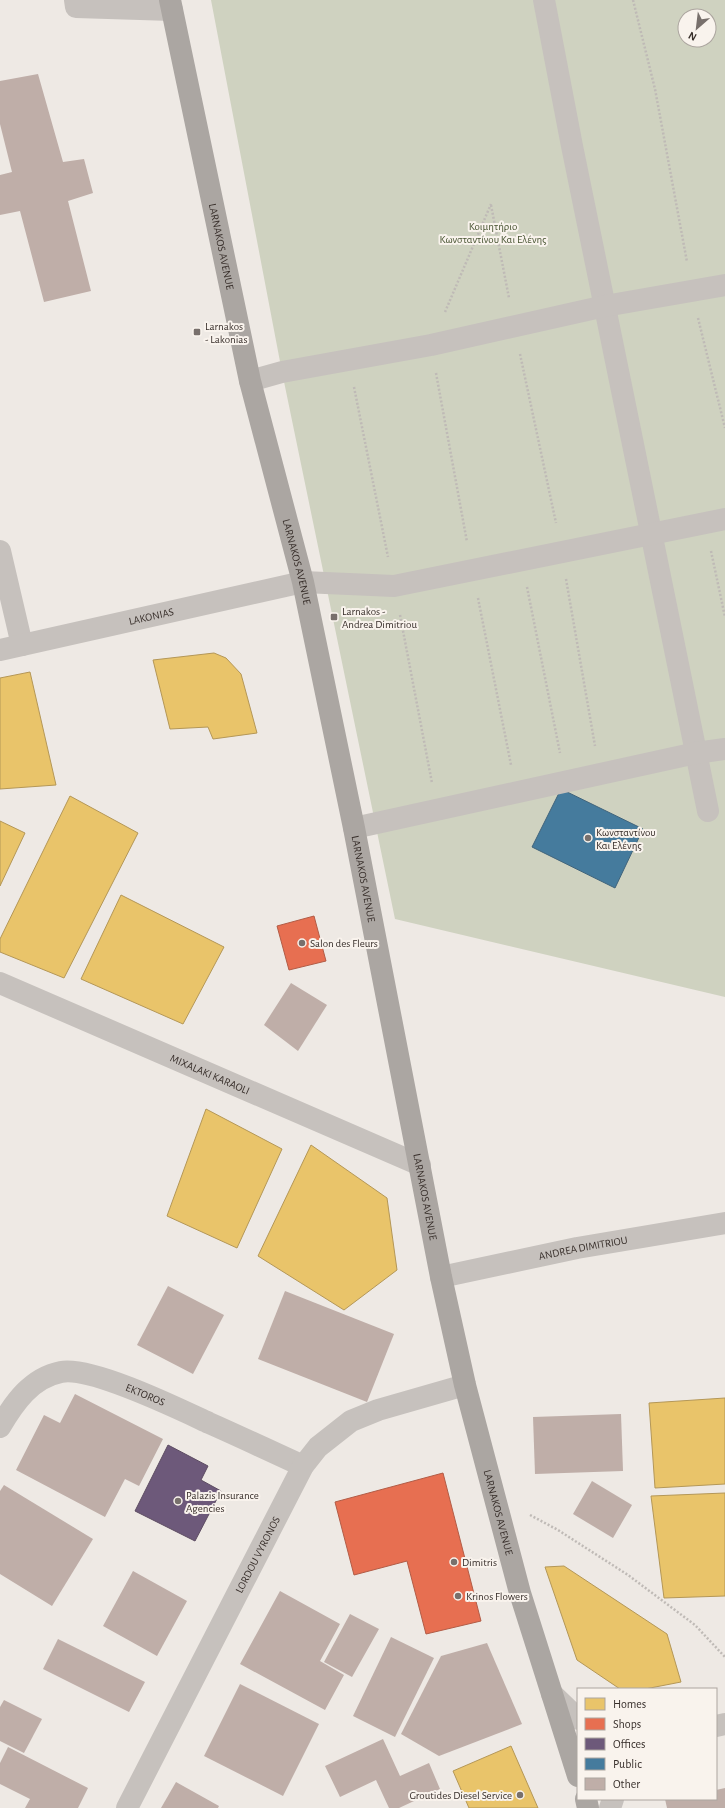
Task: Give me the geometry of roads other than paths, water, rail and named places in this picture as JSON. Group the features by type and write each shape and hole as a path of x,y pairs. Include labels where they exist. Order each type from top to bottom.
{"main road":[{"name":"LARNAKOS AVENUE","path":"171,5 250,381 303,582 354,828 441,1277 465,1385 520,1593 577,1770"}],"street":[{"path":"75,0 76,7 171,5"},
{"path":"544,0 650,533 708,811"},
{"path":"250,381 282,372 431,345 605,306 725,285"},
{"name":"LAKONIAS","path":"0,650 303,582 394,586 715,521"},
{"path":"0,551 22,645"},
{"path":"354,828 696,753 725,749"},
{"name":"MIXALAKI KARAOLI","path":"0,983 420,1165"},
{"name":"ANDREA DIMITRIOU","path":"441,1277 577,1248 725,1224"},
{"name":"EKTOROS","path":"0,1427 11,1408 35,1383 47,1376 62,1372 83,1374 109,1381 156,1399 303,1466"},
{"name":"LORDOU VYRONOS","path":"127,1808 303,1466 318,1447 351,1421 378,1410 465,1385"},
{"path":"552,1694 577,1719"}],"place":[{"name":"Larnakos - Lakonias","path":"197,332"},
{"name":"Larnakos - Andrea Dimitriou","path":"334,617"},
{"name":"Κωνσταντίνου Και Ελένης","path":"588,838"},
{"name":"Salon des Fleurs","path":"302,943"},
{"name":"Palazis Insurance Agencies","path":"178,1501"},
{"name":"Dimitris","path":"454,1562"},
{"name":"Krinos Flowers","path":"458,1596"},
{"name":"Groutides Diesel Service","path":"520,1795"}],"park label":[{"name":"Κοιμητήριο Κωνσταντίνου Και Ελένης","path":"493,232"}]}
